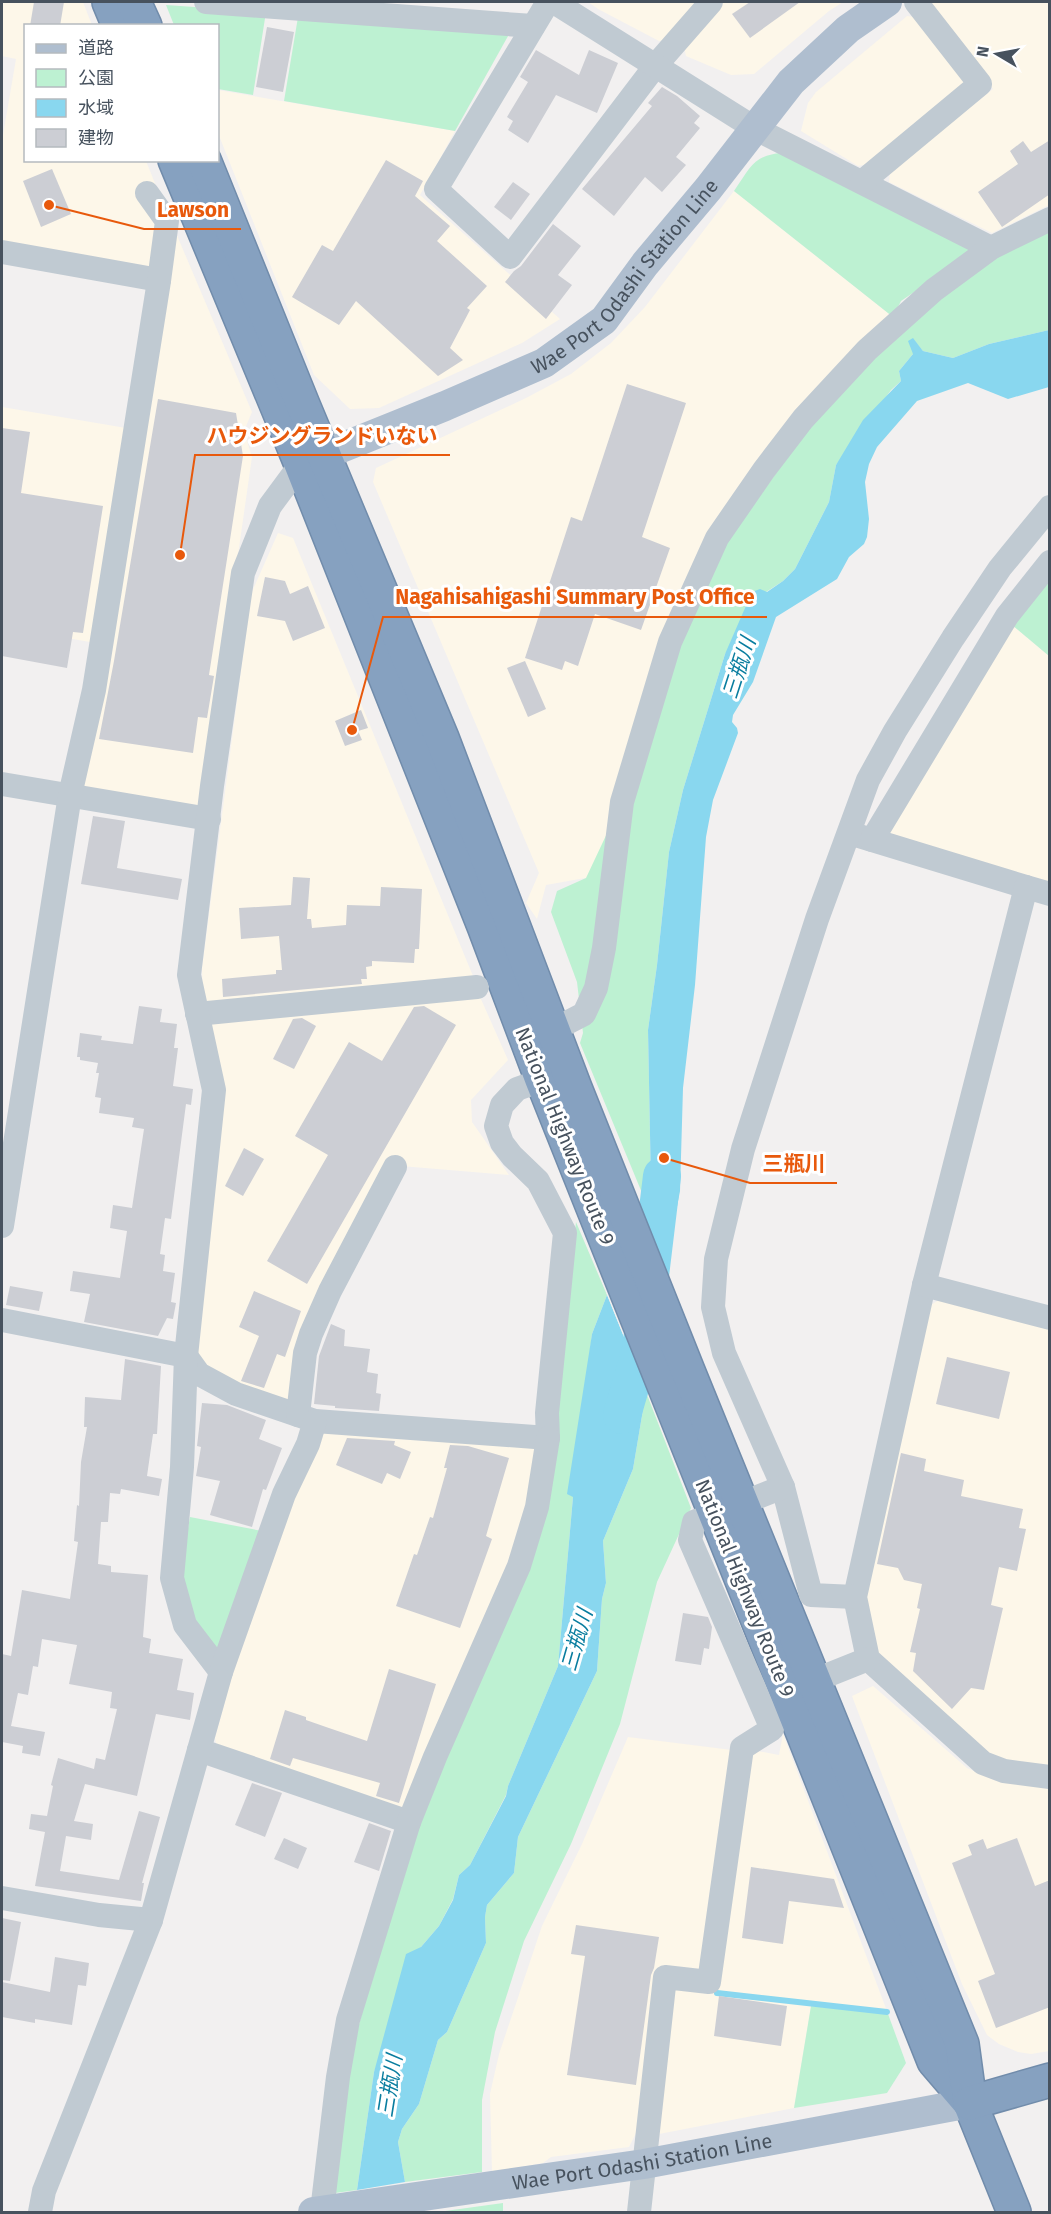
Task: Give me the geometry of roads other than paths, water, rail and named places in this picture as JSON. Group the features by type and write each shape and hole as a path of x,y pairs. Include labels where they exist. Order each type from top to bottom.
{"highway":[{"path":"109,2 118,24"},
{"path":"134,2 144,24"},
{"name":"National Highway Route 9","path":"176,162 442,738 575,1088 688,1371 728,1509 799,1687 934,2061 970,2103 1014,2212"},
{"name":"National Highway Route 9","path":"205,162 542,1080 688,1447 728,1509"},
{"path":"970,2103 1050,2080"}],"main road":[{"name":"Wae Port Odashi Station Line","path":"313,459 544,363 604,320 645,264 756,129 791,82 848,29 887,2"},
{"name":"Wae Port Odashi Station Line","path":"325,2211 644,2164 970,2103"}],"street":[{"path":"206,2 533,26"},
{"path":"548,2 436,189 510,257 656,65 711,2"},
{"path":"554,2 756,129 992,248"},
{"path":"862,182 980,84 916,2"},
{"path":"2,1226 70,795 94,690 159,280 167,221 147,193"},
{"path":"550,1019 584,1014 596,988 604,948 622,802 670,642 717,538 803,419 867,350 934,290 992,248 1050,219"},
{"path":"2,252 159,280"},
{"path":"221,1672 184,1624 172,1578 182,1467 186,1356 214,1090 189,975 243,573 270,507 313,459"},
{"path":"855,1597 811,1596 783,1487 724,1353 713,1307 716,1259 743,1149 817,919 868,780 947,647 1000,568 1050,507"},
{"path":"872,840 1007,616 1050,562"},
{"path":"2,784 209,819"},
{"path":"847,833 1050,894"},
{"path":"1026,887 924,1285 855,1597 868,1659 982,1763 1004,1771 1050,1778"},
{"path":"198,1014 477,987"},
{"path":"325,2211 338,2077 348,2020 409,1822 519,1566 537,1507 548,1438 548,1413 565,1233 538,1180 512,1156 502,1143 496,1126 502,1105 517,1089 542,1080"},
{"path":"39,2212 44,2191 151,1920 221,1672 284,1494 308,1444 305,1353 311,1334 330,1291 395,1167"},
{"path":"924,1285 1050,1318"},
{"path":"2,1320 186,1356 199,1374 236,1394 306,1418 548,1438"},
{"path":"639,2212 665,1977 709,1982 742,1748 771,1729 690,1540 694,1522 783,1487"},
{"path":"799,1687 868,1659"},
{"path":"199,1750 409,1822"},
{"path":"2,1898 99,1915 151,1920"}],"water":[{"path":"1049,330 1049,387 1008,399 968,383 917,401 877,447 869,464 865,482 869,519 864,544 849,557 837,579 776,617 753,682 733,715 732,722 738,733 713,800 706,837 695,985 683,1088 680,1191 668,1253 647,1205 651,1187 648,1030 669,852 683,790 725,654 752,592 760,589 767,592 795,569 829,502 836,465 863,420 901,381 899,371 913,354 908,341 913,338 923,351 953,358 989,344"},
{"path":"607,1295 646,1392 633,1469 603,1541 606,1583 602,1599 597,1671 518,1837 514,1873 487,1905 486,1943 447,2032 438,2040 419,2104 402,2129 398,2142 405,2182 357,2190 374,2072 406,1954 421,1947 439,1926 453,1900 459,1875 470,1865 506,1796 508,1786 558,1666 573,1497 567,1494 592,1334"}],"waterway":[{"name":"三瓶川","path":"622,1415 641,1350 662,1176"},
{"path":"717,1993 887,2012"}],"place":[{"name":"Lawson","path":"49,205"},
{"name":"ハウジングランドいない","path":"180,555"},
{"name":"Nagahisahigashi Summary Post Office","path":"352,730"},
{"name":"三瓶川","path":"664,1158"}]}
